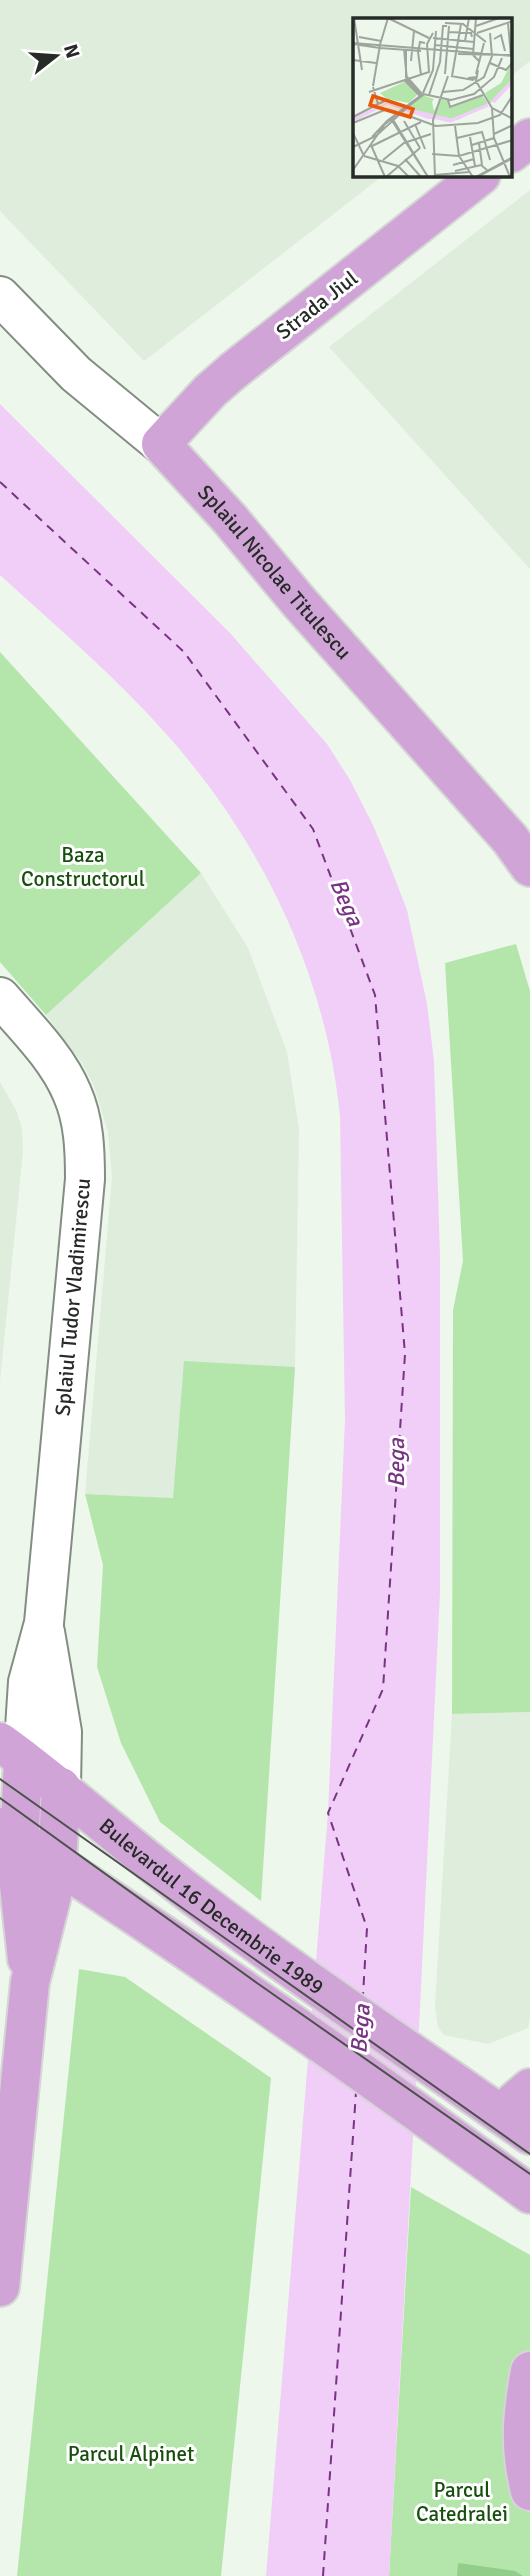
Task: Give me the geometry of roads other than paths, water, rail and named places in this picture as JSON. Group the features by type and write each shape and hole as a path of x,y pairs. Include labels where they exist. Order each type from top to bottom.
{"main road":[{"path":"512,152 530,138"},
{"name":"Strada Jiul","path":"161,444 210,391 478,177"},
{"path":"210,391 198,437 198,458 203,480 212,500"},
{"name":"Splaiul Nicolae Titulescu","path":"161,444 510,839 530,867"},
{"name":"Bulevardul 16 Decembrie 1989","path":"12,1751 261,1947 503,2116"},
{"name":"Splaiul Tudor Vladimirescu","path":"12,1751 9,1833 19,1876 30,1982"},
{"name":"Splaiul Tudor Vladimirescu","path":"0,2287 30,1982 57,1864 61,1787"},
{"path":"9,1833 255,1997 527,2192"},
{"path":"503,2116 530,2088"},
{"path":"530,2371 523,2409 521,2448 530,2491"}],"street":[{"name":"Splaiul Nicolae Titulescu","path":"0,296 76,374 161,444"},
{"name":"Splaiul Tudor Vladimirescu","path":"0,997 61,1072 78,1111 85,1156 44,1623 12,1751"},
{"name":"Splaiul Tudor Vladimirescu","path":"44,1623 62,1732 61,1787"}],"water":[{"name":"Bega","path":"0,404 230,633 327,744 350,780 373,825 407,910 427,1004 434,1061 440,1256 440,1593 389,2576 266,2576 328,1813 345,1419 340,1116 332,1063 304,961 284,912 233,820 168,736 86,653 0,575"}],"tram line":[{"path":"0,1779 530,2154"},
{"path":"0,1798 257,1983 530,2174"}],"park label":[{"name":"Baza Constructorul","path":"83,867"},
{"name":"Parcul Alpinet","path":"131,2454"},
{"name":"Parcul Catedralei","path":"462,2502"}]}
